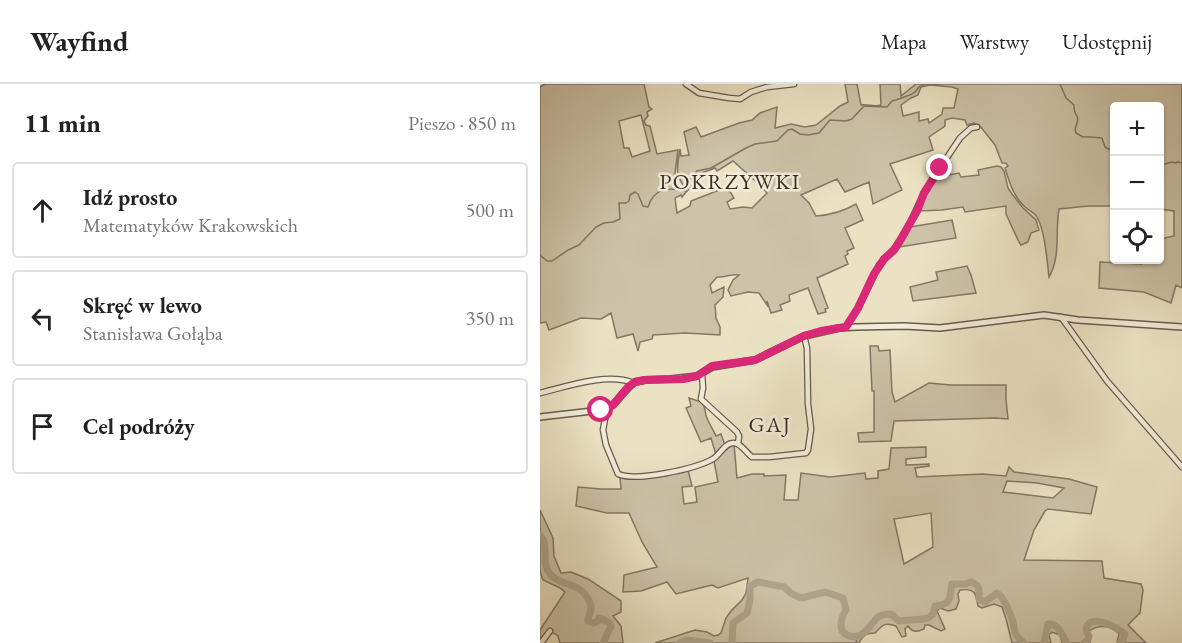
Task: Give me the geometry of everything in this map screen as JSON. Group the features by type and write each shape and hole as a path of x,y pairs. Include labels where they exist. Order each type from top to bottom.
{"street":[{"path":"686,84 699,93 740,99 751,92 767,87 794,84"},
{"path":"846,327 879,265 897,246 934,177 960,138 971,128 977,126"},
{"path":"540,417 601,410 613,405 633,383 645,380 690,378 702,374 712,366 755,360 804,336 846,327 940,328 1039,315 1182,327"},
{"path":"1061,317 1107,381 1182,467"},
{"path":"607,408 603,430 606,445 619,475 633,476 677,471 713,459 729,444 738,444 752,457 770,458 806,453 811,429 807,348 804,336"},
{"path":"702,374 701,399 737,432 738,444"},
{"path":"540,393 593,381 620,380 633,383"},
{"path":"541,643 550,631"}],"shaded area":[{"path":"545,84 644,84 649,107 652,109 647,112 648,116 644,121 650,126 657,154 678,150 675,183 686,192 682,197 681,195 675,198 677,213 690,206 691,201 727,187 734,198 727,202 730,209 752,208 767,193 733,161 717,171 715,168 699,174 695,178 696,182 687,191 680,180 678,171 680,149 681,156 689,155 684,132 696,127 701,137 752,120 760,113 777,107 775,128 791,124 805,127 816,125 848,102 845,84 857,84 861,105 876,106 881,105 880,84 900,84 901,96 916,84 1182,84 1182,288 1176,285 1171,303 1144,292 1099,288 1100,262 1164,264 1164,238 1174,236 1174,211 1164,210 1164,102 1110,102 1110,206 1059,209 1055,261 1049,277 1040,223 1036,215 1025,207 1014,192 1005,168 1008,166 1002,163 995,145 980,126 974,123 967,125 965,120 952,118 945,120 945,126 929,137 933,150 890,164 902,190 873,204 869,182 845,192 837,179 801,195 809,203 816,216 847,209 856,204 863,220 845,228 854,248 847,251 848,254 845,256 848,264 817,278 828,308 825,309 826,312 818,314 808,288 789,295 790,301 780,305 782,310 771,313 767,301 767,305 759,293 748,292 731,296 728,290 733,280 739,275 732,275 717,277 710,285 712,293 724,287 723,297 715,305 720,335 685,333 653,335 652,339 640,342 638,351 633,334 617,338 611,313 601,319 581,318 549,330 546,322 540,323 540,87","holes":["930,85 958,89 954,108 943,108 942,114 929,123 928,119 919,121 919,112 903,116 901,105 918,95 921,87","641,115 650,151 632,157 629,148 624,148 619,121"]},
{"path":"997,166 1004,171 1008,188 1012,194 1036,220 1039,230 1031,233 1028,242 1021,245 1019,242 1006,214 1006,206 965,212 963,207 919,211 930,186 937,177 959,173 961,177 979,175 978,170"},
{"path":"952,220 956,238 899,247 910,227"},
{"path":"967,266 976,293 913,301 910,287 938,280 936,272"},
{"path":"870,346 878,346 879,351 890,350 892,392 895,402 929,383 1006,385 1008,419 894,421 891,441 859,442 858,433 874,432 874,391 872,391"},
{"path":"689,398 701,400 716,436 721,434 725,445 716,455 711,438 701,442 686,408 691,406"},
{"path":"734,444 737,478 752,474 786,475 784,500 798,500 801,473 830,477 865,473 866,479 878,478 878,471 889,469 891,448 926,447 926,457 906,459 906,465 929,464 929,466 915,468 917,477 983,474 1006,476 1009,467 1014,472 1069,479 1097,487 1091,514 1048,509 1045,511 1034,530 1024,560 1102,561 1104,578 1141,584 1143,590 1140,613 1128,625 1146,643 1117,643 1119,634 1109,627 1101,626 1089,631 1090,643 1062,643 1060,635 1052,632 1049,635 1051,643 1012,643 1002,607 994,604 982,608 978,606 974,592 960,590 956,609 948,611 940,608 937,611 945,629 941,631 925,625 924,629 913,631 908,626 905,629 906,636 902,637 896,626 886,624 875,633 865,635 859,643 655,643 695,630 714,636 721,633 726,618 746,593 748,578 718,588 712,585 676,594 667,582 641,591 623,592 624,575 657,567 642,542 629,513 607,513 576,506 578,487 621,489 620,477 665,476 688,470 692,486 682,487 684,504 697,502 695,487 718,482 714,461 728,446","holes":["1007,481 1037,483 1064,488 1053,498 1003,492","931,513 933,547 904,564 894,519"]},
{"path":"540,510 553,538 554,556 561,573 571,572 588,579 621,601 621,612 613,616 621,626 623,643 560,643 558,636 549,630 540,643 540,630 565,592 543,580 540,572"}],"waterway":[{"path":"540,255 547,261 552,261 579,245 596,227 620,219 619,203 629,201 630,195 635,192 643,206 648,207 657,193 666,189 684,190 697,171 711,168 755,144 777,141 792,129 800,134 819,133 830,120 852,119 864,106 887,107 892,101 911,95 926,84"},
{"path":"934,84 939,84"},
{"path":"1060,84 1066,98 1074,105 1077,117 1076,133 1083,137 1102,138 1105,147 1110,150"},
{"path":"1164,164 1182,163"},
{"path":"540,535 543,539 546,564 550,574 584,593 591,604 588,621 593,623 601,618 611,626 603,643"},
{"path":"732,643 733,623 747,613 750,586 758,582 784,587 801,598 825,592 843,598 846,610 843,614 841,628 845,634 853,637 865,632 878,617 883,615 891,614 899,621 928,618 933,614 935,606 949,600 952,584 971,582 978,587 979,599 985,602 997,593 1000,595 1009,611 1016,634 1024,643"},
{"path":"1084,643 1089,636 1087,626 1095,621 1106,623 1125,634 1120,643"},
{"path":"1044,643 1048,624 1058,628 1067,643"},
{"path":"855,636 857,643"},
{"path":"680,643 686,640 710,643"}],"district":[{"name":"POKRZYWKI","path":"730,181"},
{"name":"GAJ","path":"770,424"}],"route":[{"path":"601,410 613,405 635,382 690,378 702,374 712,366 755,360 804,336 846,327 874,274 901,239 924,193 940,168"}]}
